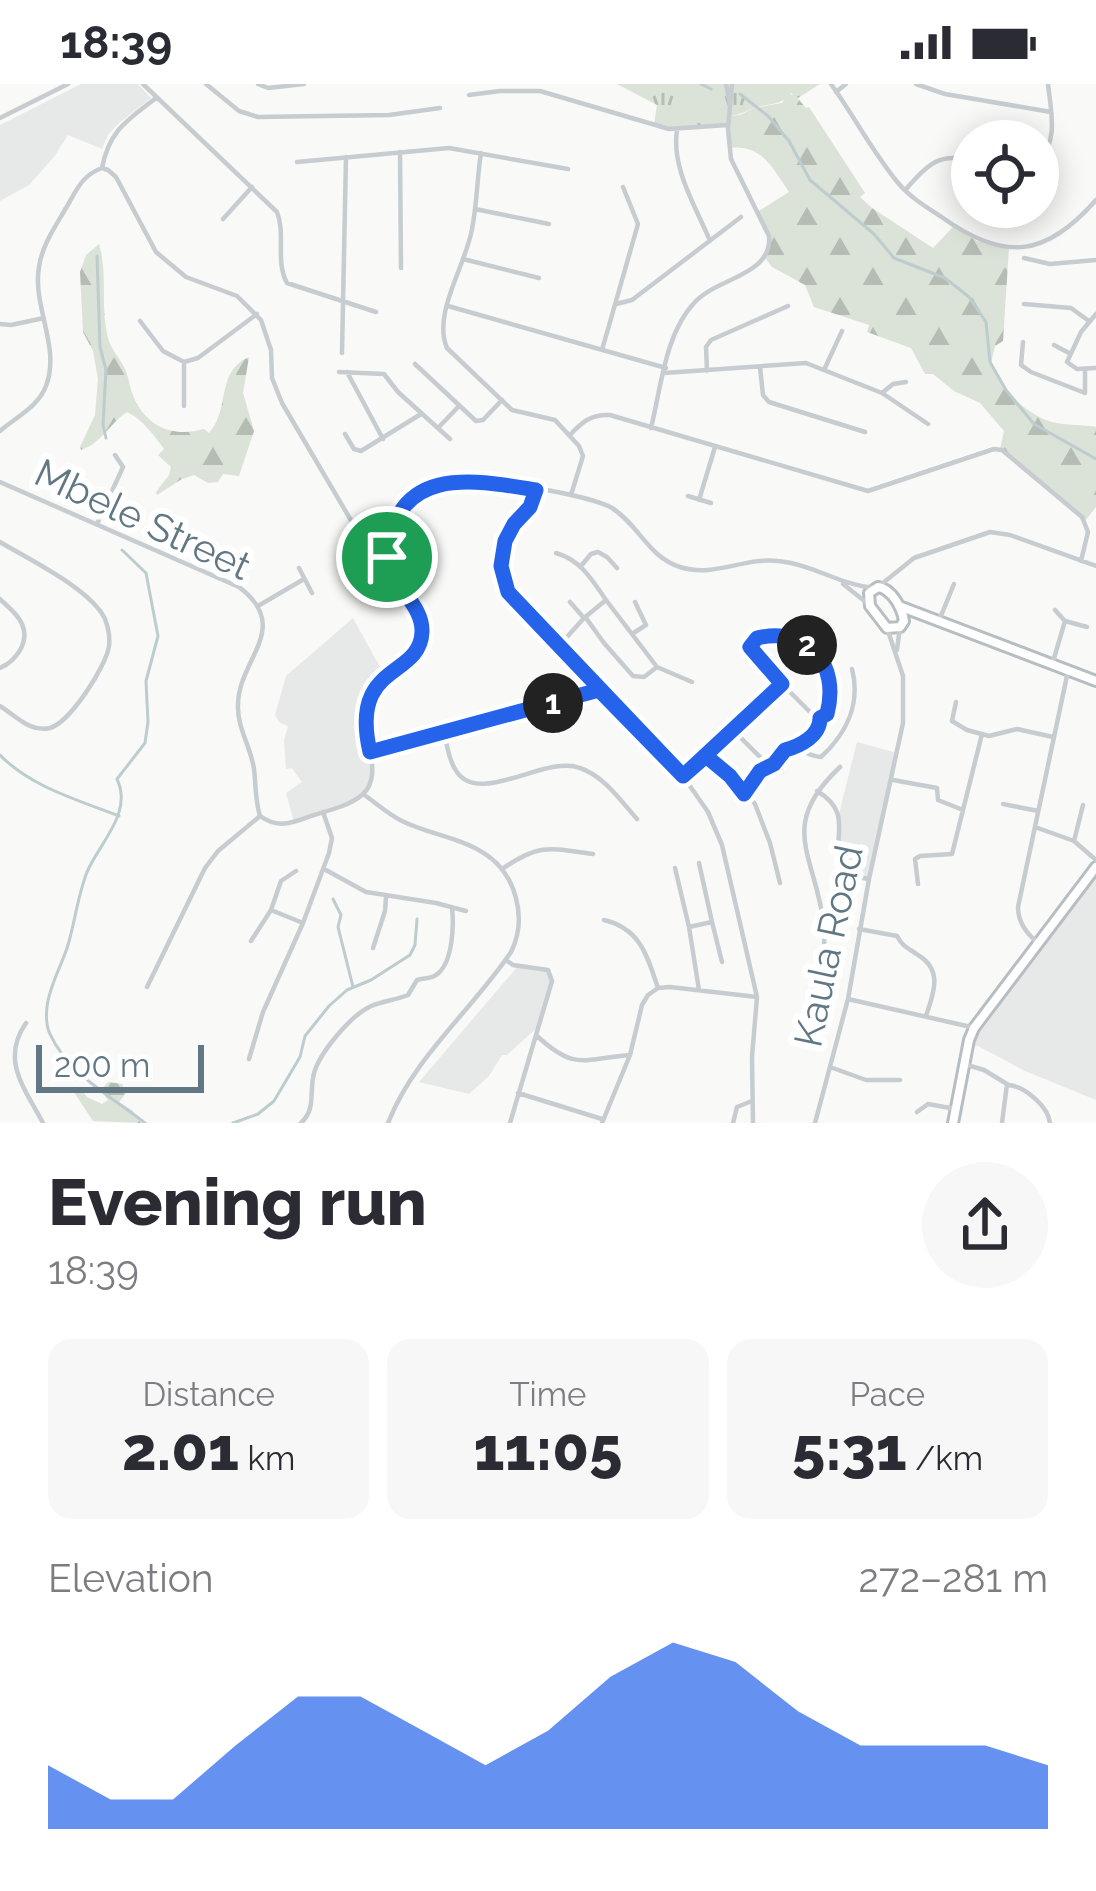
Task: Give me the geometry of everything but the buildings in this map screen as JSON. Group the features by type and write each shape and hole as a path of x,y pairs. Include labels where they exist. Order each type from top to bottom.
{"street":[{"path":"0,118 68,84"},
{"path":"143,84 273,207 280,218 287,283 376,312"},
{"path":"206,84 239,111 258,117 389,115 440,108"},
{"path":"258,84 268,88 304,84"},
{"path":"651,428 675,334 694,303 762,262 769,252 770,236 732,163 729,84"},
{"path":"830,84 905,190 966,235 1003,247 1048,241 1073,225 1096,200"},
{"path":"836,92 846,84"},
{"path":"916,84 945,94 1051,112"},
{"path":"1048,84 1051,120"},
{"path":"469,95 553,93 662,128 728,125"},
{"path":"102,168 115,132 156,98"},
{"path":"677,130 677,156 710,241"},
{"path":"296,162 449,148 568,169"},
{"path":"400,152 401,268"},
{"path":"481,153 472,230 441,329 444,343 516,412 555,420 570,435 583,456 571,495"},
{"path":"342,353 346,158"},
{"path":"905,190 926,166 951,158"},
{"path":"0,430 35,404 46,386 51,358 38,273 44,250 80,184 90,172 102,168 116,177 156,252 179,272 237,296 257,314 269,339 272,378 283,404 362,539 376,555 387,557"},
{"path":"602,350 638,224 623,187"},
{"path":"223,219 252,188"},
{"path":"475,209 549,224"},
{"path":"616,304 632,300 741,217"},
{"path":"1024,258 1050,264 1096,260"},
{"path":"464,259 538,278"},
{"path":"1024,304 1071,308 1089,321"},
{"path":"448,306 665,371 802,363 882,393 928,424"},
{"path":"707,371 706,347 711,340 788,306"},
{"path":"140,321 163,351 184,362 198,358 257,314"},
{"path":"1096,314 1069,352 1069,366 1096,368"},
{"path":"0,324 44,319"},
{"path":"824,370 842,331"},
{"path":"1024,342 1021,362 1028,370 1096,398"},
{"path":"1054,344 1069,352"},
{"path":"184,362 184,406"},
{"path":"415,364 473,419 481,421 502,400"},
{"path":"760,367 763,394 769,402 866,432"},
{"path":"1085,370 1085,394"},
{"path":"383,439 343,372 383,374 450,440"},
{"path":"882,393 906,382"},
{"path":"436,429 459,406"},
{"path":"345,434 358,452 421,414"},
{"path":"570,435 586,419 604,415 868,490 1002,450 1082,517 1088,532 1081,561"},
{"path":"699,500 716,447"},
{"path":"97,524 123,467 116,455"},
{"path":"147,987 213,857 260,816 283,825 363,794 373,774 364,720 372,693 385,676 411,657 422,632 416,610 390,574 390,537 413,499 436,485 469,480 593,500 615,510 657,556 682,568 712,571 765,560 784,561 838,581 884,588 904,617 901,626"},
{"name":"Mbele Street","path":"0,482 239,586 258,605 262,635 242,680 237,711 254,766 260,816"},
{"path":"536,490 530,507 505,541 502,573 513,598 683,776 708,812 722,845 757,997 753,1123"},
{"path":"688,496 711,503"},
{"path":"870,606 868,597 876,588 920,555 990,532 1096,566"},
{"path":"0,542 95,605 107,624 109,646 83,696 50,728 28,725 0,706"},
{"path":"581,566 598,552 616,568"},
{"path":"556,553 581,566 657,667 692,682"},
{"path":"299,568 313,593"},
{"path":"890,594 896,571"},
{"path":"258,605 304,579"},
{"path":"838,581 870,606 887,628 927,618"},
{"path":"938,623 954,584"},
{"path":"0,599 23,625 24,639 13,662 0,668"},
{"path":"558,646 606,600"},
{"path":"569,602 633,676 644,677 657,667"},
{"path":"632,634 646,625 635,602"},
{"path":"899,606 1096,681"},
{"path":"1055,610 1065,620 1087,627"},
{"path":"1052,665 1065,620"},
{"name":"Kaula Road","path":"896,650 901,626"},
{"name":"Kaula Road","path":"815,1123 848,999 903,723 903,676 887,628"},
{"path":"787,636 815,651 830,681 827,714 820,718 782,684 750,644 757,638 787,636"},
{"path":"798,748 820,757 840,738 852,710 852,669"},
{"path":"1038,943 1024,929 1018,912 1068,671"},
{"path":"683,776 782,684"},
{"path":"370,752 599,690"},
{"path":"956,702 952,721 982,734 995,736 1017,729 1054,737"},
{"path":"744,794 760,771 785,750 798,748 818,729 820,718"},
{"path":"733,730 769,766"},
{"path":"443,733 456,772 470,783 483,785 555,766 575,766 594,775 637,819"},
{"path":"918,884 915,859 952,854 982,734"},
{"path":"706,756 758,808 779,883"},
{"path":"805,1010 819,974 824,937 803,842 806,810 839,766"},
{"path":"891,779 938,788 938,800 963,810"},
{"path":"817,790 832,800 838,814 839,869 869,879"},
{"path":"363,794 400,820 482,852 502,869 520,914 515,944 506,960 415,1072 397,1101 391,1122"},
{"path":"1004,804 1038,811"},
{"path":"1074,841 1083,805"},
{"path":"249,1059 263,1012 324,869 332,838 322,812"},
{"path":"953,1123 974,1028 1096,864 1074,841 1035,827"},
{"path":"502,869 542,848 593,854"},
{"path":"699,863 722,962"},
{"path":"675,868 699,990"},
{"path":"324,869 366,892 466,911"},
{"path":"251,941 271,910 281,881 296,871"},
{"path":"373,948 386,897"},
{"path":"302,1123 311,1108 313,1071 343,1028 369,1007 408,995 417,980 440,972 452,940 452,908"},
{"path":"271,910 303,923"},
{"path":"604,920 640,940 658,988"},
{"path":"689,927 712,922"},
{"path":"860,929 896,936 929,964 936,982 926,1016"},
{"path":"506,960 551,972 552,980 510,1123"},
{"path":"518,1093 602,1121 631,1055 648,995 658,988 757,997"},
{"path":"848,999 974,1028"},
{"path":"26,1023 16,1040 16,1072 43,1123"},
{"path":"536,1035 567,1059 631,1055"},
{"path":"964,1064 1022,1088 1049,1114 1050,1123"},
{"path":"830,1067 866,1080 900,1080"},
{"path":"1002,1123 1007,1084"},
{"path":"734,1123 737,1107 752,1101"},
{"path":"917,1112 928,1104 956,1109"}],"shaded area":[{"path":"81,84 138,84 151,98 119,123 102,149 68,135 29,185 0,201 0,125"},
{"path":"353,618 385,676 372,693 364,720 372,764 370,784 357,799 294,822 286,793 302,782 292,768 286,769 288,726 275,715 286,676"},
{"path":"857,742 897,753 869,879 838,866 839,814"},
{"path":"1096,867 1096,1100 968,1045 971,1033"},
{"path":"518,966 552,975 539,1026 502,1055 489,1076 469,1094 419,1082"}],"green space":[{"path":"617,84 820,84 798,98 791,93 779,102 730,116 729,125 677,129 654,124 657,105"},
{"path":"788,94 795,95 809,107 865,193 860,197 933,248 955,228 977,241 1009,248 1003,341 995,346 991,363 1012,397 1037,416 1096,427 1096,507 1085,521 1000,449 1004,431 980,403 933,374 925,374 911,348 867,332 869,325 814,307 805,285 766,259 771,240 757,212 789,192 758,154 729,148 729,116 782,103"},
{"path":"99,244 108,338 134,398 154,423 172,431 204,429 209,433 220,413 227,381 249,357 243,393 254,431 239,476 223,474 218,482 208,483 194,475 157,495 171,467 158,455 164,449 156,438 127,412 81,450 95,415 98,379 93,351 83,332 80,272 86,255"},
{"path":"108,1082 122,1084 126,1093 119,1102 141,1123 93,1121 74,1092 80,1088 102,1104 108,1100 101,1090"}],"waterway":[{"path":"701,84 711,89"},
{"path":"740,94 789,141 810,180 874,234 894,258 945,278 969,297 986,322 990,362 1006,390 1034,424 1096,459"},
{"path":"97,256 106,438"},
{"path":"122,550 146,573 158,636 146,681 145,743 117,779 121,792 118,815 84,881 46,1017 50,1034 68,1061 145,1123"},
{"path":"0,755 40,784 119,816"},
{"path":"333,899 341,915 338,927 353,987"},
{"path":"233,1123 258,1114 274,1101 300,1057 305,1036 329,1006 347,990 410,955 417,919"}],"route":[{"path":"387,557 390,537 406,506 436,485 469,480 536,490 530,507 505,541 501,566 508,592 683,776 706,756 744,794 760,771 774,764 785,750 798,748 827,714 830,681 820,657 811,647 787,636 769,635 757,638 750,647 782,684 683,776 599,690 370,752 364,720 367,703 385,676 411,657 422,632 416,610 390,574 387,557"}]}
